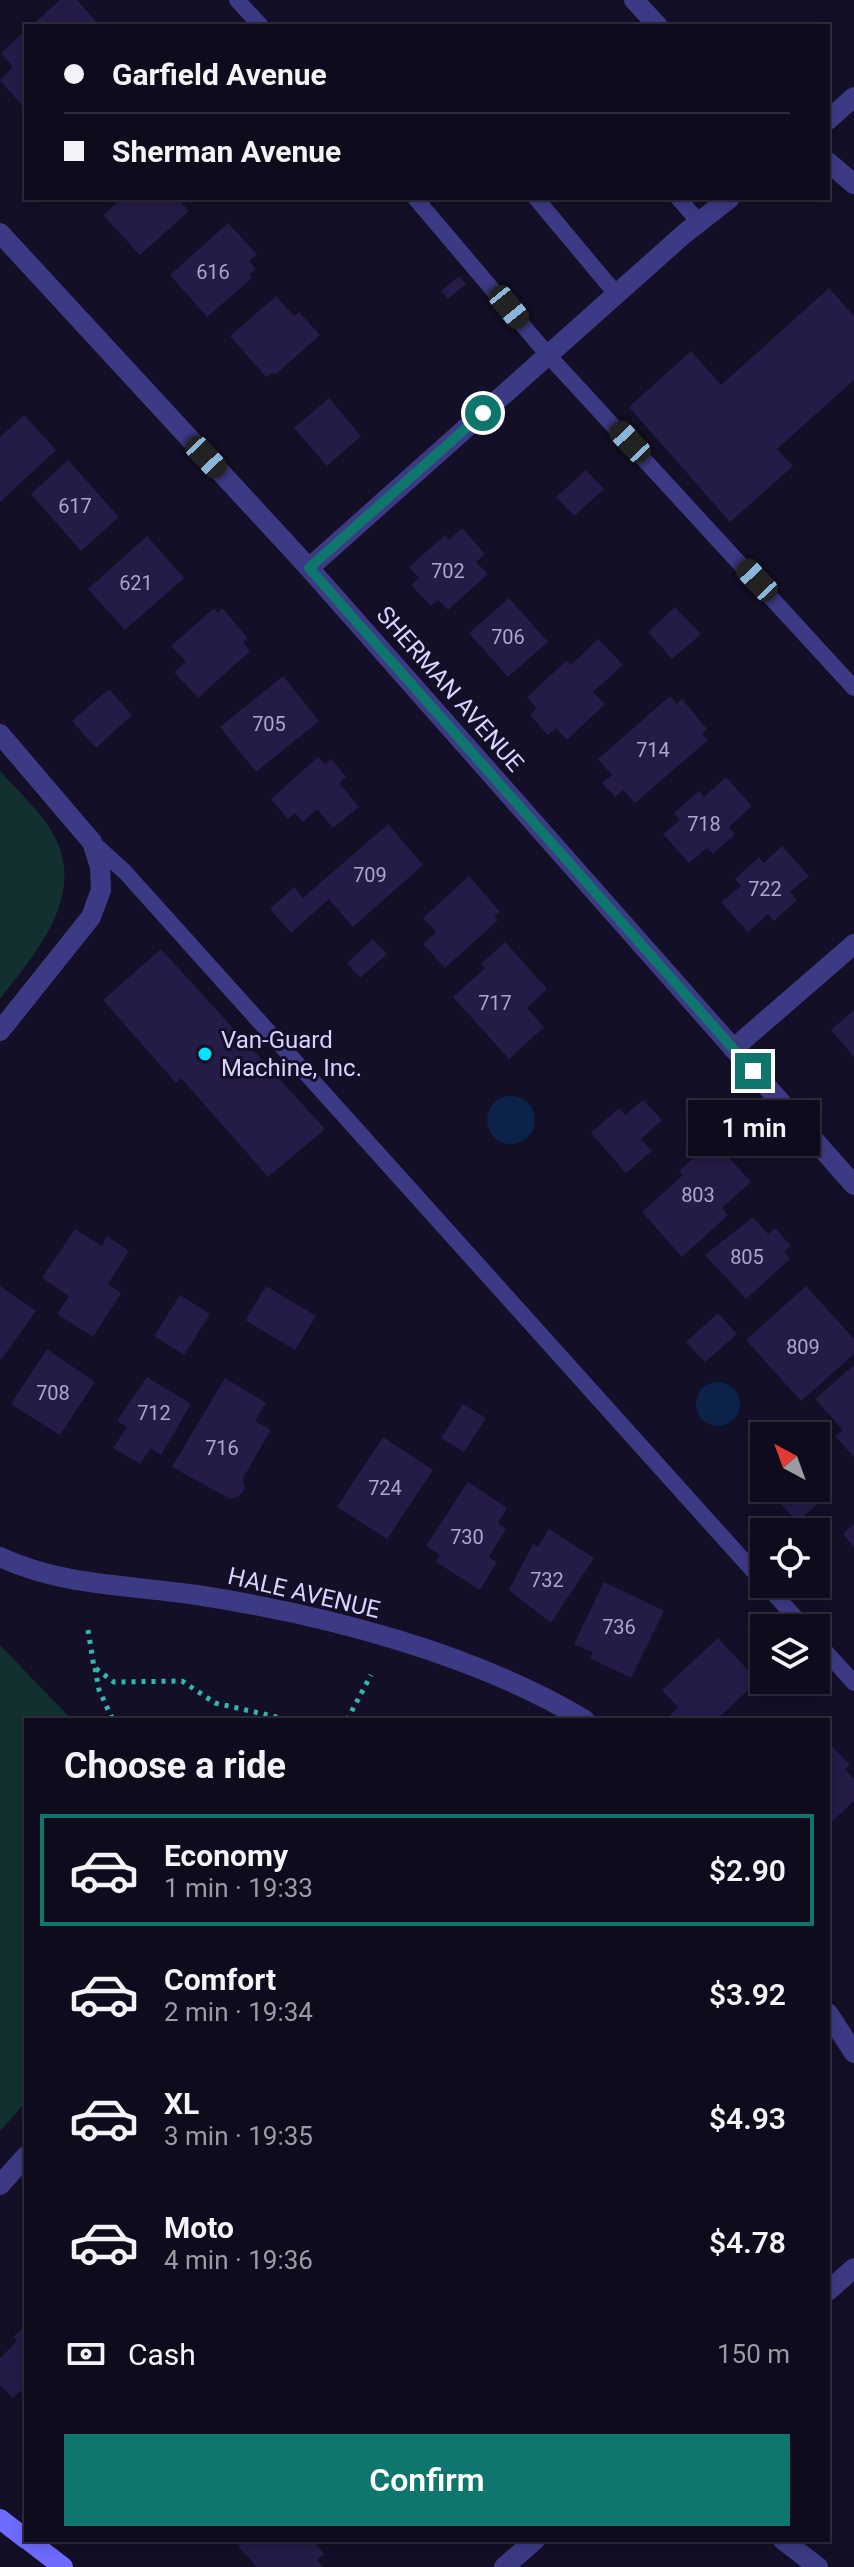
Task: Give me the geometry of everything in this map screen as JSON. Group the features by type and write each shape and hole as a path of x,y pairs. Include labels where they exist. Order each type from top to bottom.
{"main road":[{"path":"0,2519 24,2537"},
{"path":"31,2542 63,2567"}],"street":[{"path":"634,0 656,24"},
{"path":"830,118 854,97"},
{"path":"830,164 854,184"},
{"path":"309,568 727,200"},
{"name":"SHERMAN AVENUE","path":"0,233 309,568 854,1185"},
{"path":"0,734 92,842 100,867 101,890 91,917 0,1031"},
{"path":"733,1049 854,944"},
{"name":"HALE AVENUE","path":"0,1557 29,1571 65,1579 198,1595 322,1620 443,1656 537,1691 582,1718"},
{"path":"830,2016 854,2053"},
{"path":"0,2185 24,2158"},
{"path":"830,2289 854,2268"},
{"path":"504,2567 533,2542"},
{"path":"786,2542 818,2567"}],"lane":[{"path":"237,0 259,24"},
{"path":"417,200 548,355 854,688"},
{"path":"538,200 617,295"},
{"path":"680,200 699,222"},
{"path":"92,842 125,872 750,1568"},
{"path":"777,1598 792,1614"},
{"path":"830,1656 854,1683"}],"path":[{"path":"88,1630 99,1690 112,1718"},
{"path":"94,1667 114,1682 182,1681 215,1703 281,1718"},
{"path":"348,1718 371,1675"}],"green space":[{"path":"0,771 49,827 61,851 64,874 62,897 54,919 30,960 0,999"},
{"path":"0,1645 70,1718 24,1718 24,2104 0,2131"}],"water":[{"path":"511,1096 528,1103 535,1120 528,1137 511,1144 494,1137 487,1120 494,1103"},
{"path":"718,1382 734,1388 740,1404 734,1420 718,1426 702,1420 696,1404 702,1388"}],"building":[{"path":"60,0 77,0 98,24 33,24"},
{"path":"24,32 24,108 0,80 13,67 1,53"},
{"path":"119,200 179,200 189,211 140,255 103,215"},
{"path":"228,223 257,254 249,261 256,269 249,275 252,278 207,317 170,275"},
{"path":"459,276 466,284 448,299 441,291"},
{"path":"829,288 854,316 854,380 777,449 793,466 730,522 629,407 691,351 721,385"},
{"path":"276,296 294,316 299,312 320,335 275,375 272,373 266,377 230,336"},
{"path":"329,398 361,436 327,466 294,428"},
{"path":"24,415 56,450 0,502 0,437"},
{"path":"68,460 119,517 81,551 31,494"},
{"path":"586,470 604,489 574,516 556,497"},
{"path":"462,528 485,554 476,562 488,574 448,610 438,600 431,606 411,585 419,578 409,567 445,535 449,540"},
{"path":"147,536 184,578 125,630 88,589"},
{"path":"509,598 548,642 508,677 469,633"},
{"path":"675,607 701,634 672,659 648,632"},
{"path":"214,608 218,613 222,608 248,638 243,642 250,651 198,698 174,672 186,662 171,646"},
{"path":"598,639 623,665 593,692 605,704 567,740 556,728 548,735 530,715 537,708 527,697 566,661 571,665"},
{"path":"283,676 319,721 256,772 220,727"},
{"path":"109,689 132,715 96,748 72,721"},
{"path":"670,696 677,704 682,699 707,729 702,734 708,740 635,803 623,790 615,797 602,783 612,775 598,759"},
{"path":"318,757 325,764 331,759 346,777 339,783 359,807 333,828 317,809 303,822 295,813 288,819 271,799"},
{"path":"726,777 752,806 729,827 735,834 713,854 707,848 689,863 663,834 680,820 674,813 699,791 704,797"},
{"path":"388,824 423,865 353,927 329,899 291,933 270,909 294,887 303,898"},
{"path":"782,846 809,876 790,892 797,900 774,921 768,914 748,932 721,902 741,886 735,879 759,857 764,863"},
{"path":"469,876 500,912 494,917 498,920 445,968 423,944 436,932 423,918"},
{"path":"373,939 387,954 360,978 347,963"},
{"path":"505,942 547,989 527,1008 544,1027 509,1059 453,997 485,968 481,964"},
{"name":"Van-Guard Machine, Inc.","path":"161,949 325,1129 268,1177 181,1078 176,1083 103,1000"},
{"path":"854,1010 854,1057 831,1030"},
{"path":"643,1100 662,1120 641,1139 652,1151 626,1173 591,1133 619,1108 625,1115"},
{"path":"713,1140 751,1182 722,1208 728,1215 682,1257 642,1212 683,1175 679,1171"},
{"path":"753,1217 768,1234 775,1228 791,1246 784,1252 790,1259 746,1299 705,1255"},
{"path":"75,1229 102,1246 107,1236 129,1251 108,1284 121,1293 93,1337 57,1314 69,1296 42,1278"},
{"path":"0,1286 36,1311 0,1361"},
{"path":"266,1286 316,1316 295,1350 245,1320"},
{"path":"806,1286 854,1339 854,1354 801,1401 746,1340"},
{"path":"180,1295 210,1314 184,1355 154,1336"},
{"path":"718,1313 737,1334 705,1362 686,1342"},
{"path":"47,1349 95,1382 60,1435 11,1404"},
{"path":"854,1365 854,1457 835,1436 843,1430 815,1399"},
{"path":"147,1377 191,1404 161,1455 151,1448 140,1464 113,1448 127,1427 117,1421"},
{"path":"225,1378 266,1403 255,1421 271,1430 243,1478 245,1489 238,1497 230,1499 172,1467"},
{"path":"463,1404 486,1418 464,1452 441,1438"},
{"path":"383,1437 433,1470 387,1539 337,1507"},
{"path":"468,1482 507,1508 498,1523 506,1529 489,1557 497,1562 480,1590 436,1562 440,1555 426,1546"},
{"path":"779,1502 820,1502 802,1518 793,1518"},
{"path":"854,1524 854,1547 843,1534"},
{"path":"549,1529 594,1558 551,1623 509,1590 533,1544 538,1547"},
{"path":"604,1582 664,1611 631,1678 590,1658 593,1652 574,1644"},
{"path":"718,1638 750,1672 750,1688 718,1718 672,1718 670,1715 678,1707 662,1690"},
{"path":"830,1744 850,1765 845,1769 854,1779 854,1801 830,1823"},
{"path":"24,2327 24,2392 20,2391 13,2398 0,2385 0,2358 17,2341 13,2337"},
{"path":"243,2542 315,2542 324,2554 317,2560 323,2567 257,2567 238,2546"}],"place":[{"name":"Van-Guard Machine, Inc.","path":"205,1054"}],"route":[{"path":"483,413 309,568 753,1071"}]}
